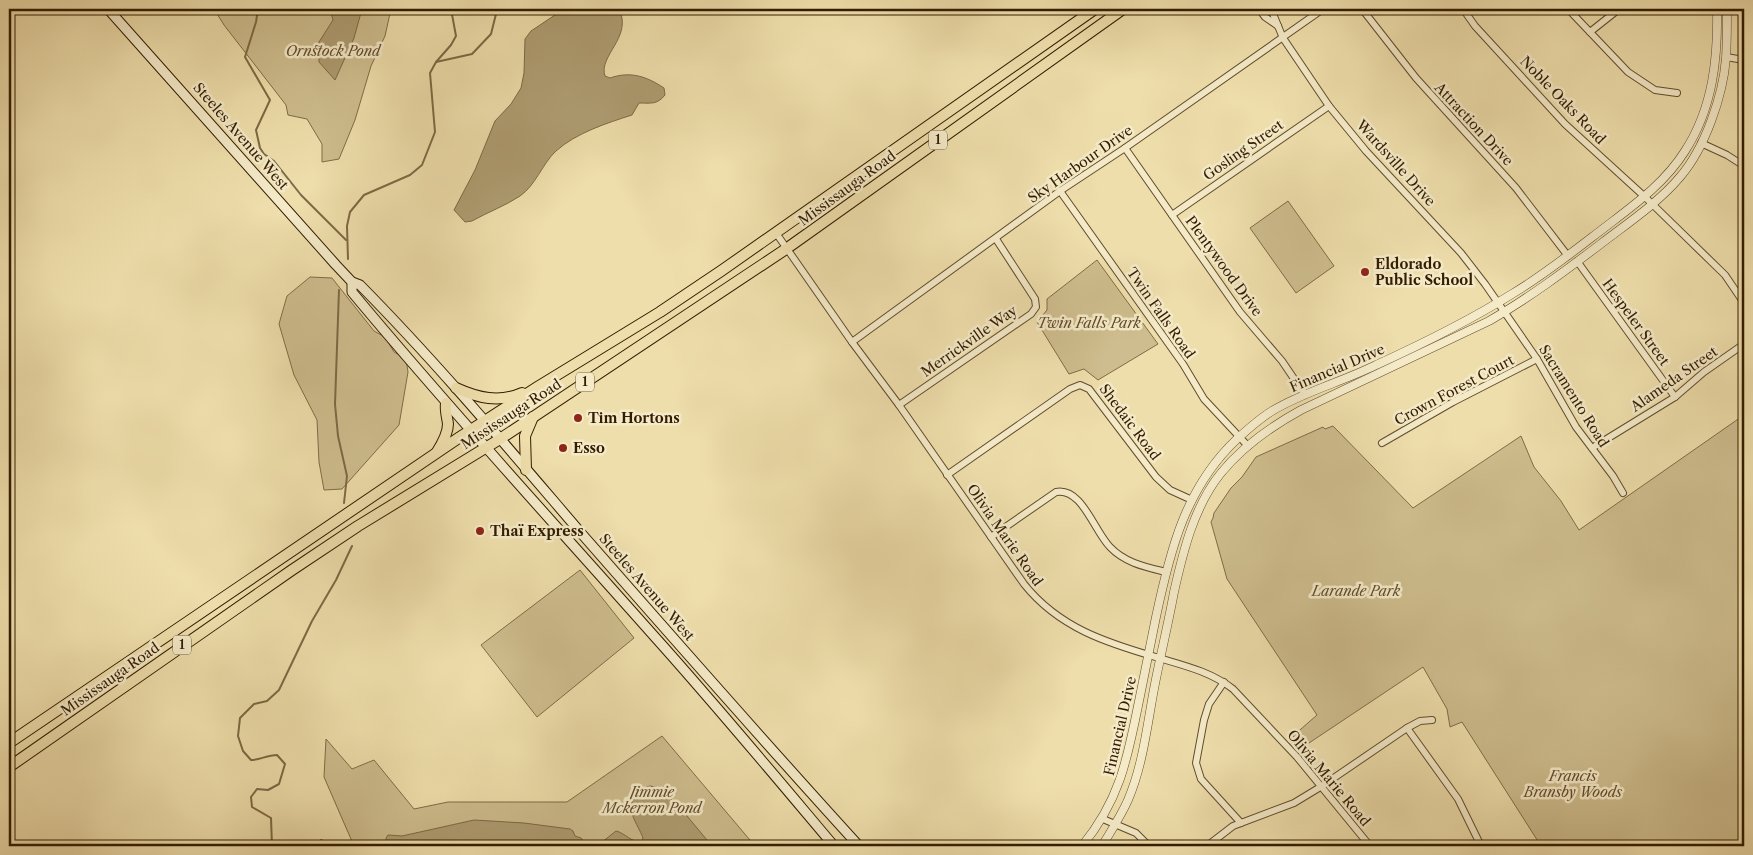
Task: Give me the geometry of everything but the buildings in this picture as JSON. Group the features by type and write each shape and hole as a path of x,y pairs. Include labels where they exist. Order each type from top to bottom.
{"main road":[{"name":"Steeles Avenue West","path":"108,9 336,265 352,282 360,285 407,332 757,734 859,846"},
{"name":"Mississauga Road","path":"9,743 485,421 660,312 1095,9"},
{"name":"Mississauga Road","path":"9,767 163,658 358,526 500,439 786,249 1123,9"},
{"name":"Steeles Avenue West","path":"352,282 352,292 446,403 753,749 834,846"},
{"path":"456,388 480,397 500,398 516,396 539,386"},
{"path":"436,454 448,427 445,410 446,403"},
{"path":"526,470 525,436 534,416"}],"street":[{"name":"Wardsville Drive","path":"1259,9 1265,18 1278,26"},
{"name":"Wardsville Drive","path":"1271,9 1283,38 1329,106 1366,150 1461,253 1504,312"},
{"name":"Sky Harbour Drive","path":"852,342 1060,191 1324,9"},
{"name":"Attraction Drive","path":"1362,9 1416,78 1516,188 1568,256"},
{"name":"Noble Oaks Road","path":"1463,9 1475,26 1565,124 1725,275 1744,303"},
{"path":"1568,9 1628,72 1655,90 1677,93"},
{"path":"1590,32 1619,9"},
{"name":"Financial Drive","path":"1082,846 1103,819 1118,788 1124,768 1166,572 1181,522 1209,472 1239,437 1270,412 1305,395 1374,367 1498,303 1568,256 1644,197 1671,172 1687,149 1700,121 1710,93 1715,65 1717,9"},
{"name":"Financial Drive","path":"1102,846 1128,801 1139,765 1160,658 1187,539 1201,505 1220,474 1247,445 1300,410 1490,321 1534,293 1577,262 1651,204 1681,176 1701,143 1711,118 1720,90 1726,57 1726,9"},
{"path":"1726,57 1744,60"},
{"name":"Gosling Street","path":"1172,214 1329,106"},
{"path":"1701,143 1727,155 1744,166"},
{"name":"Plentywood Drive","path":"1125,148 1240,312 1282,362 1305,395"},
{"name":"Twin Falls Road","path":"1060,191 1182,364 1204,399 1247,445"},
{"name":"Olivia Marie Road","path":"776,233 1036,600 1059,618 1084,632 1148,655 1208,673 1224,682 1244,700 1322,786 1370,846"},
{"name":"Merrickville Way","path":"899,405 1030,314 1036,307 1036,299 996,239"},
{"name":"Hespeler Street","path":"1577,262 1675,396"},
{"name":"Sacramento Road","path":"1504,312 1537,359 1576,427 1613,476 1623,493"},
{"name":"Alameda Street","path":"1592,448 1675,396 1704,372 1744,344"},
{"name":"Crown Forest Court","path":"1382,443 1453,402 1537,359"},
{"name":"Shedaic Road","path":"947,475 1070,389 1080,385 1089,388 1156,476 1170,490 1192,500"},
{"path":"991,537 1056,492 1062,491 1073,496 1109,547 1122,557 1142,566 1166,572"},
{"path":"1224,682 1209,704 1196,763 1201,779 1241,823"},
{"path":"1207,846 1233,826 1294,802 1322,786 1407,728 1420,721 1432,720"},
{"path":"1407,728 1458,799 1481,846"},
{"path":"1103,819 1136,833 1149,846"}],"green space":[{"name":"Ornstock Pond","path":"214,9 391,9 385,36 371,66 355,120 339,159 322,162 322,144 307,119 288,115 286,105 224,25"},
{"path":"1288,201 1334,266 1296,293 1250,228"},
{"name":"Twin Falls Park","path":"1097,260 1158,344 1098,380 1084,369 1069,374 1037,322 1047,310 1047,299"},
{"path":"310,277 332,278 374,331 385,337 394,352 406,359 408,372 399,425 342,489 324,490 319,462 317,420 294,375 279,324 287,296"},
{"path":"1744,415 1744,846 1541,846 1462,722 1450,727 1447,709 1423,667 1303,747 1293,736 1317,715 1227,579 1211,522 1214,513 1231,488 1242,477 1256,457 1323,427 1325,429 1333,426 1413,508 1521,436 1534,467 1561,501 1579,530"},
{"path":"580,570 634,638 537,717 481,645"},
{"name":"Jimmie Mckerron Pond","path":"662,736 755,846 354,846 324,777 326,739 352,769 374,760 414,809 448,802 567,802"}],"shaded area":[{"path":"330,9 362,9 354,38 335,80 319,62 319,42 333,20"},
{"path":"564,9 619,9 622,28 606,61 605,76 610,78 631,75 651,80 664,88 665,95 656,102 639,103 632,115 602,125 573,139 551,156 530,186 520,196 472,221 465,222 454,210 475,170 495,121 511,104 521,88 524,73 525,39 531,31"},
{"path":"650,786 660,788 682,810 712,846 597,846 616,831 635,841 642,842 643,838 633,816 631,805 637,794"},
{"path":"474,820 524,823 570,829 575,836 581,838 588,846 387,846 386,838 388,835 402,836"}],"waterway":[{"path":"258,9 245,57 270,100 256,130 260,148 264,154 274,161 301,195 346,240"},
{"path":"348,259 347,226 350,212 364,195 410,175 422,165 435,132 430,73 456,36 451,9"},
{"path":"436,62 472,54 491,34 499,9"},
{"path":"339,290 335,404 338,436 347,476 344,503"},
{"path":"272,846 271,818 252,807 251,797 257,789 268,790 279,784 285,764 277,755 251,760 243,751 238,736 240,718 254,704 267,701 279,690 312,621 336,580 352,546"},
{"path":"317,846 321,840 332,846"}],"place":[{"name":"Eldorado Public School","path":"1365,272"},
{"name":"Tim Hortons","path":"578,418"},
{"name":"Esso","path":"563,448"},
{"name":"Thaï Express","path":"480,531"}],"park label":[{"name":"Larande Park","path":"1356,591"},
{"name":"Francis Bransby Woods","path":"1573,784"}]}
